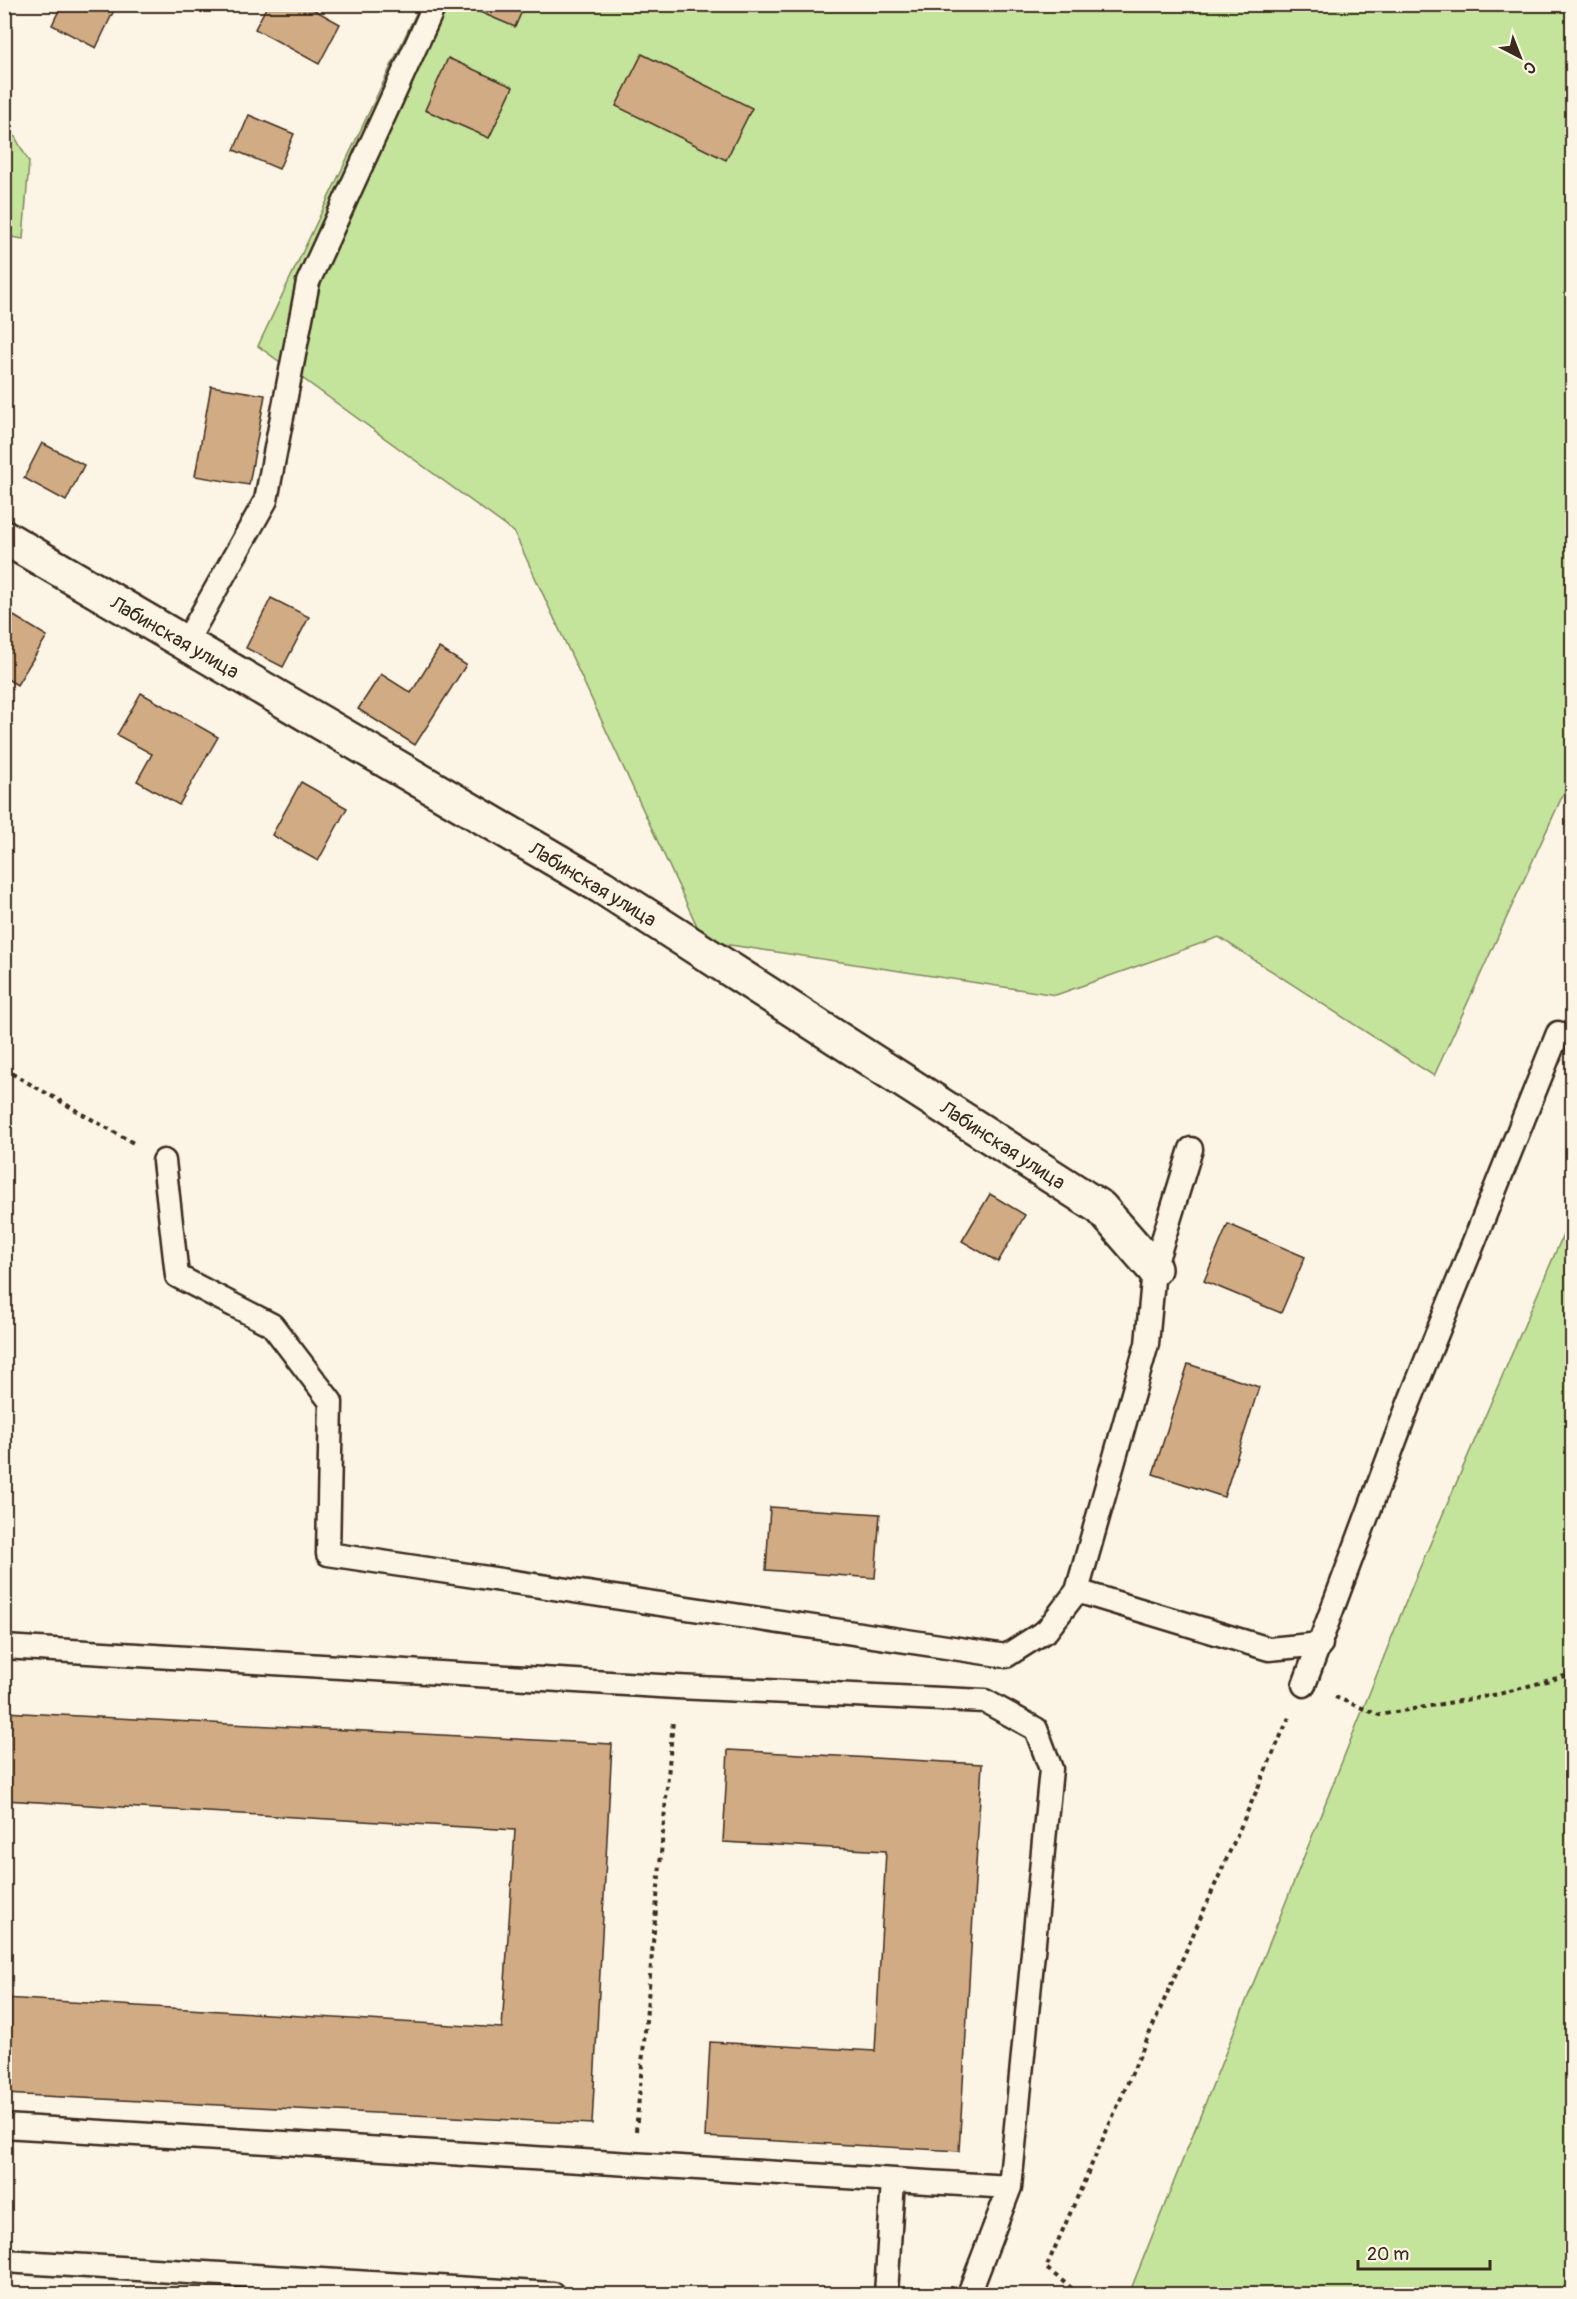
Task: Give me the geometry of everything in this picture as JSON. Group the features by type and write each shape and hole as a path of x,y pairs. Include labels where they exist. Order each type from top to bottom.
{"street":[{"name":"Лабинская улица","path":"4,537 602,887 1101,1208 1154,1269"}],"lane":[{"path":"186,644 266,500 308,282 435,4"},
{"path":"1304,1684 1409,1403 1558,1033"},
{"path":"164,1161 177,1276 272,1325 331,1402 328,1554 1006,1656 1047,1630 1077,1591 1147,1344 1154,1269 1191,1149"},
{"path":"1077,1591 1269,1649 1320,1644"},
{"path":"4,1647 676,1687 985,1701 1036,1729 1051,1769 1010,2187 969,2295"},
{"path":"4,2126 1010,2187"},
{"path":"886,2295 893,2180"},
{"path":"4,2261 553,2295"}],"path":[{"path":"4,1069 164,1161"},
{"path":"1079,2295 1046,2268 1304,1684 1379,1715 1499,1694 1572,1674"},
{"path":"633,2164 676,1687"}],"green space":[{"path":"420,5 1572,5 1572,775 1434,1076 1219,937 1056,995 704,941 514,532 258,346"},
{"path":"4,117 29,162 23,239 5,236"},
{"path":"1572,1214 1572,2294 1129,2294 1415,1579"}],"building":[{"path":"62,4 117,4 96,48 52,25"},
{"path":"268,4 304,4 340,24 319,64 255,29"},
{"path":"469,4 525,4 515,27 468,7"},
{"path":"642,54 752,108 726,160 616,106"},
{"path":"448,58 513,87 489,138 425,110"},
{"path":"249,115 294,134 279,169 234,150"},
{"path":"211,386 265,395 249,485 195,476"},
{"path":"42,443 84,465 66,501 24,478"},
{"path":"271,598 309,617 283,667 246,648"},
{"path":"4,610 47,636 17,685 4,677"},
{"path":"439,648 466,665 415,745 358,709 381,674 411,693"},
{"path":"141,693 218,737 179,805 137,781 152,754 117,735"},
{"path":"301,782 347,808 318,861 272,835"},
{"path":"990,1194 1025,1215 998,1262 962,1241"},
{"path":"1228,1224 1305,1257 1281,1313 1204,1281"},
{"path":"1188,1364 1259,1387 1224,1497 1153,1474"},
{"path":"770,1507 880,1514 875,1578 766,1570"},
{"path":"4,1712 612,1744 592,2124 4,2094 4,1998 502,2028 515,1830 4,1800"},
{"path":"728,1750 982,1764 959,2151 705,2137 710,2042 875,2051 886,1851 723,1842"}]}
